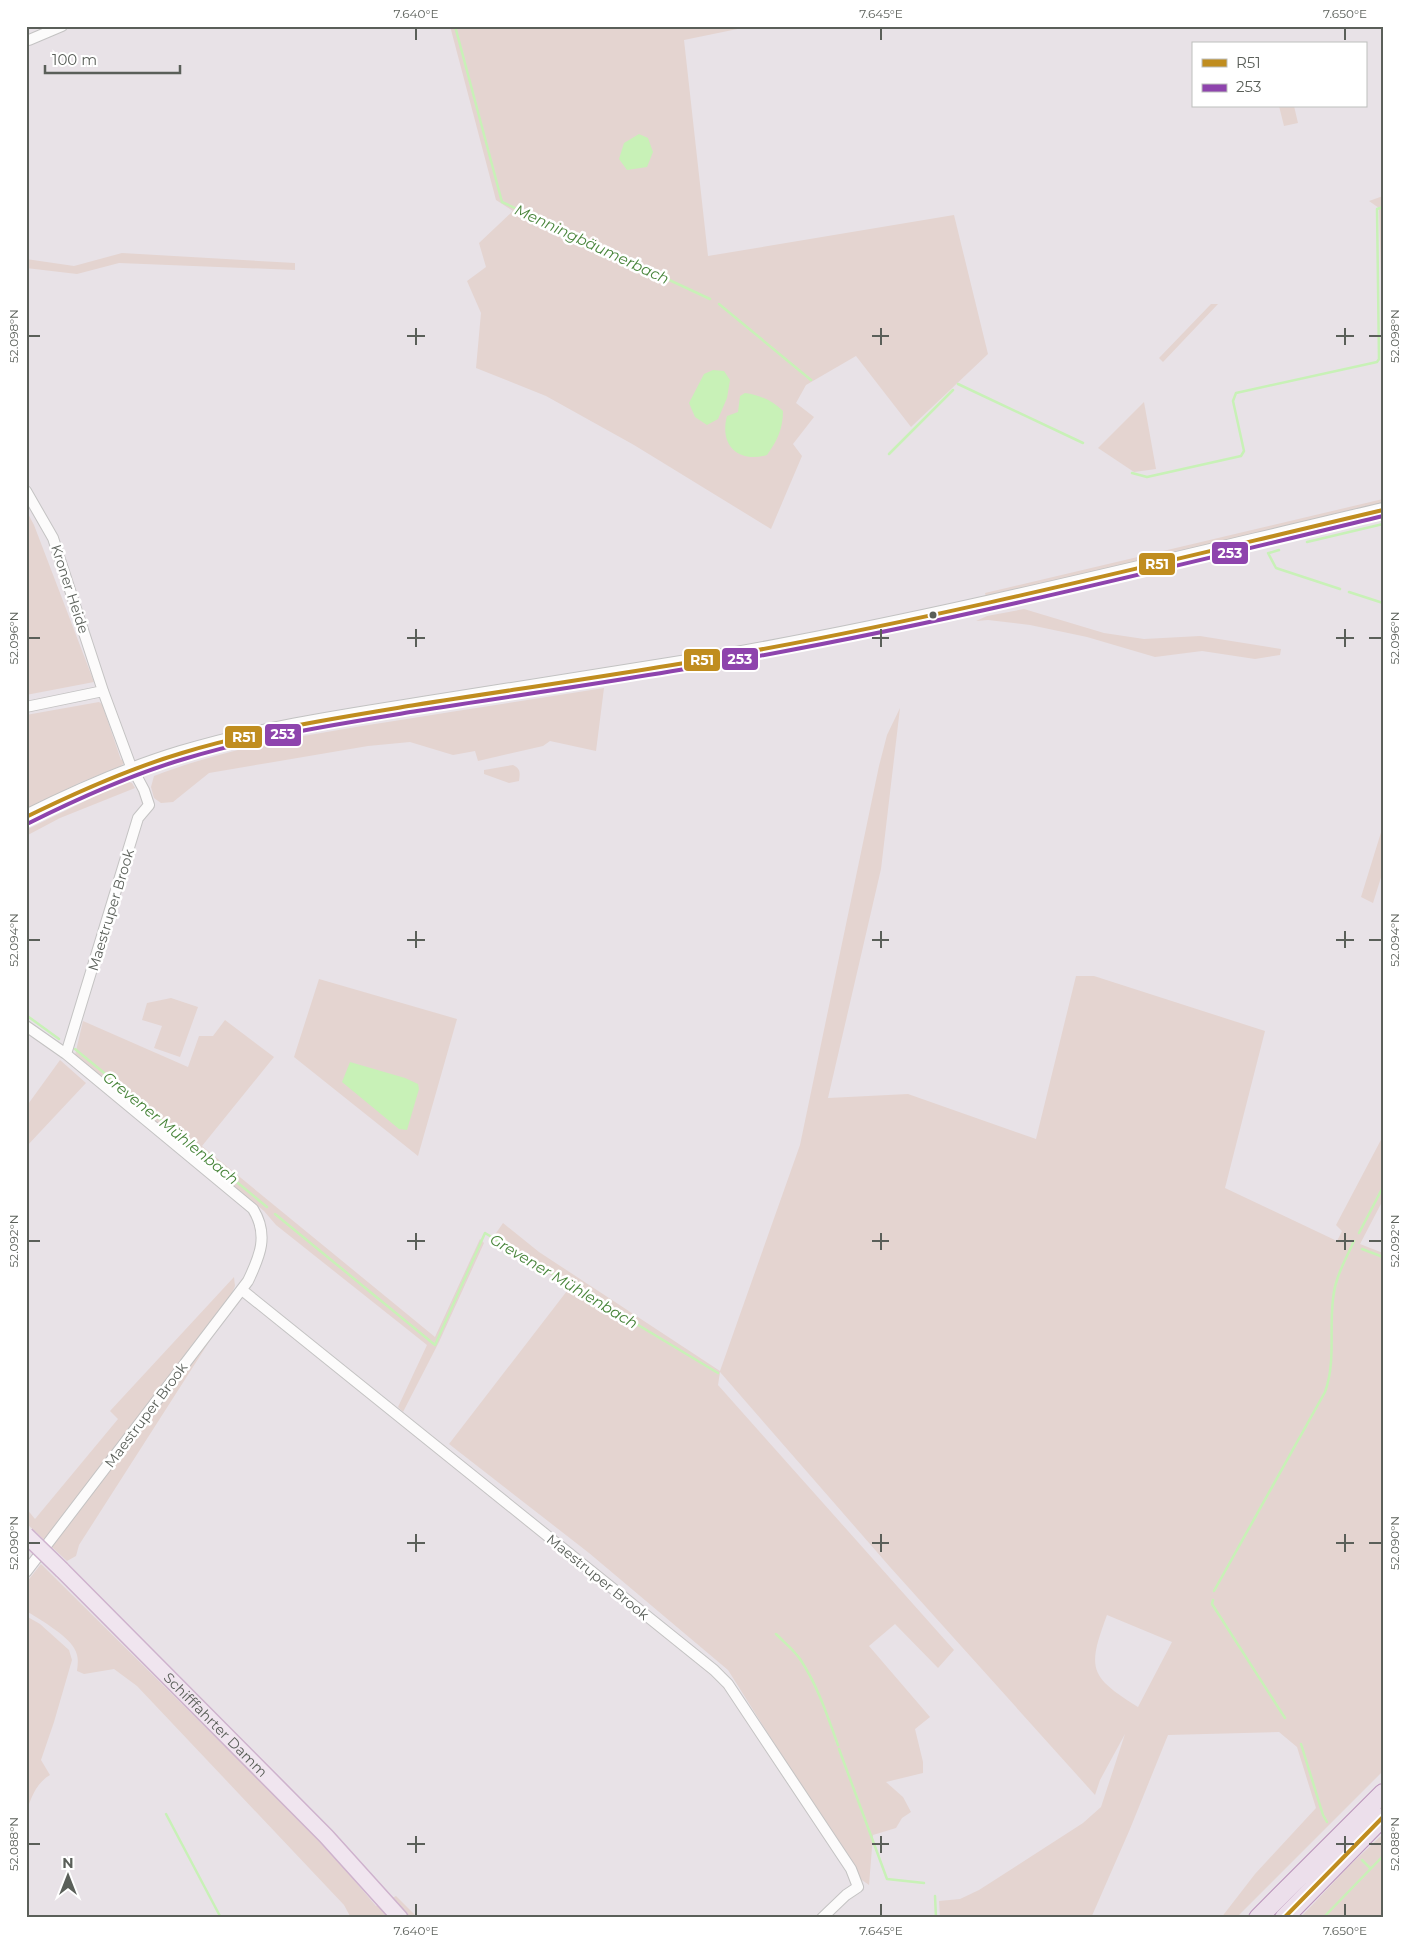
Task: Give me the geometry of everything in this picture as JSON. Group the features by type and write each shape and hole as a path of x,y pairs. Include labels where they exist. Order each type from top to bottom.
{"highway":[{"path":"1284,1918 1372,1819 1381,1794"},
{"path":"1258,1918 1372,1819"}],"main road":[{"path":"26,817 133,769 210,745 292,726 705,659 872,628 1040,591 1383,510"},
{"name":"Schifffahrter Damm","path":"26,1535 319,1829 400,1918"}],"street":[{"path":"27,38 62,26"},
{"name":"Kroner Heide","path":"26,491 53,538 104,691 133,769"},
{"path":"26,707 104,691"},
{"name":"Maestruper Brook","path":"66,1054 138,818 148,804 144,790 133,769"},
{"name":"Maestruper Brook","path":"26,1026 66,1054 254,1209 261,1221 263,1234 256,1266 242,1290 26,1572"},
{"name":"Maestruper Brook","path":"242,1290 714,1670 728,1684 851,1869 858,1887 846,1895 822,1918"}],"shaded area":[{"path":"450,26 752,26 684,40 708,256 954,215 988,354 911,427 856,356 806,385 796,403 814,417 793,444 802,456 771,529 634,445 546,396 476,368 481,313 467,281 486,267 479,243 513,211 496,200"},
{"path":"1280,108 1294,108 1298,123 1284,126"},
{"path":"639,134 648,138 653,152 647,167 627,170 619,159 624,143"},
{"path":"1383,196 1383,347 1379,208 1369,201"},
{"path":"122,253 295,263 295,270 119,263 77,274 26,268 26,259 74,266"},
{"path":"1211,304 1218,304 1163,362 1159,358"},
{"path":"713,370 724,371 730,380 727,398 718,419 707,425 695,417 689,403 704,374"},
{"path":"745,393 766,399 783,411 779,434 767,455 757,457 740,454 729,444 726,436 727,416 738,412 740,396"},
{"path":"1144,402 1156,469 1134,472 1098,448"},
{"path":"1383,499 1383,504 986,597 985,593"},
{"path":"26,510 34,525 94,682 26,695"},
{"path":"1024,609 1104,633 1144,639 1200,636 1281,649 1280,655 1255,659 1202,651 1155,657 1087,637 1030,625 988,620 976,621 987,616"},
{"path":"604,688 596,751 550,741 543,746 478,761 475,751 453,755 410,742 368,746 209,773 173,802 161,803 154,798 151,787 154,776 213,757 273,742"},
{"path":"99,702 102,704 121,760 123,759 124,763 26,810 26,715"},
{"path":"900,708 881,869 828,1098 908,1094 1036,1139 1076,976 1094,976 1265,1031 1225,1188 1337,1241 1342,1231 1336,1225 1383,1136 1383,1200 1360,1244 1383,1253 1383,1771 1236,1918 1221,1918 1255,1874 1316,1808 1297,1747 1279,1732 1168,1735 1091,1918 940,1918 939,1901 960,1899 979,1890 1083,1823 1101,1807 1125,1734 1100,1780 1095,1795 890,1567 720,1372 718,1385 954,1650 938,1668 895,1624 869,1646 930,1717 915,1729 923,1762 923,1773 886,1782 903,1797 911,1812 902,1818 896,1828 873,1835 869,1885 859,1878 728,1670 589,1553 449,1444 570,1287 492,1239 503,1223 539,1252 720,1371 800,1145 887,735","holes":["1107,1615 1172,1642 1138,1707 1101,1679 1095,1660"]},
{"path":"513,765 519,772 519,781 509,783 484,774 484,770"},
{"path":"126,781 132,783 135,788 60,818 26,836 26,830"},
{"path":"1383,826 1383,871 1373,903 1361,897"},
{"path":"319,979 457,1019 418,1156 294,1057"},
{"path":"171,998 198,1007 180,1057 154,1048 162,1026 142,1020 147,1003"},
{"path":"225,1020 274,1057 202,1146 435,1337 480,1239 484,1243 439,1342 403,1412 398,1407 427,1345 276,1225 264,1211 75,1055 83,1021 188,1067 199,1036 213,1036"},
{"path":"60,1060 86,1083 26,1147 26,1107"},
{"path":"350,1062 405,1078 418,1084 419,1089 407,1130 399,1129 342,1082"},
{"path":"234,1277 235,1286 216,1331 79,1545 76,1556 67,1561 26,1523 26,1508 35,1519 118,1419 110,1411"},
{"path":"41,1564 325,1846 376,1906 396,1896 418,1918 351,1918 344,1905 137,1686 114,1669 84,1674 77,1671 76,1651 71,1643 26,1611 26,1583"},
{"path":"26,1616 40,1624 69,1650 72,1660 41,1760 50,1775 41,1782 32,1796 26,1813"},
{"path":"1383,1834 1383,1918 1300,1918 1349,1866"}],"waterway":[{"name":"Menningbäumerbach","path":"455,26 502,202 710,299"},
{"name":"Menningbäumerbach","path":"1132,473 1147,477 1241,456 1244,451 1233,401 1236,393 1377,362 1379,359 1377,209 1383,207"},
{"name":"Menningbäumerbach","path":"719,304 811,380"},
{"name":"Menningbäumerbach","path":"958,384 1083,443"},
{"path":"889,454 953,390"},
{"path":"1307,542 1383,524"},
{"path":"1269,553 1279,550"},
{"path":"1268,553 1276,568 1340,589"},
{"path":"1349,592 1383,603"},
{"name":"Grevener Mühlenbach","path":"26,1015 59,1039"},
{"name":"Grevener Mühlenbach","path":"75,1049 267,1207"},
{"path":"1359,1233 1383,1187"},
{"name":"Grevener Mühlenbach","path":"275,1214 435,1345 485,1233 718,1373"},
{"path":"1214,1591 1325,1392 1330,1369 1334,1291 1341,1269 1354,1241"},
{"path":"1362,1249 1383,1257"},
{"path":"1213,1600 1212,1604 1285,1718"},
{"path":"776,1634 795,1652 806,1669 822,1701 838,1745"},
{"path":"1301,1744 1323,1815 1327,1822"},
{"path":"839,1749 887,1879 924,1883"},
{"path":"166,1814 221,1918"},
{"path":"1323,1918 1383,1856"},
{"path":"1362,1860 1370,1868"},
{"path":"935,1896 936,1918"}],"transit line":[{"name":"R51","path":"26,817 142,766 239,738 297,725 643,670 802,642 969,607 1383,510"},
{"name":"253","path":"29,823 86,796 144,772 241,744 299,731 644,676 803,648 1053,595 1383,516"},
{"name":"R51","path":"1284,1918 1383,1817"}]}
